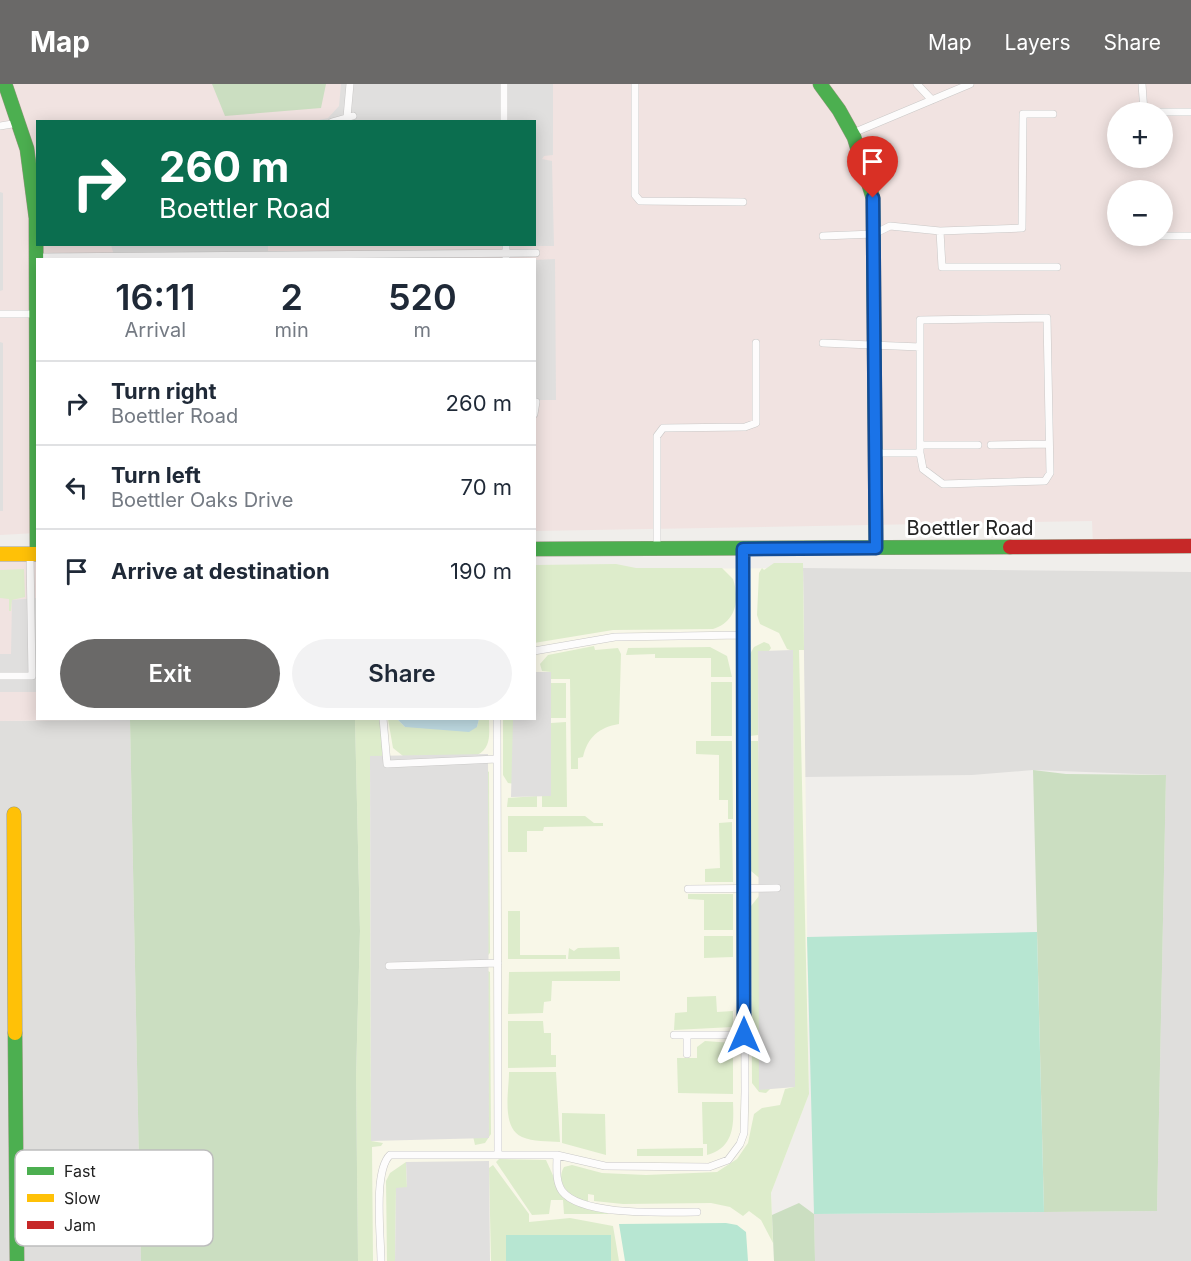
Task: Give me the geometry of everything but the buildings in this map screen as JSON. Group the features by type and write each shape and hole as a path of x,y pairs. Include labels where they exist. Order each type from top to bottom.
{"street":[{"path":"0,554 35,554 36,257 33,196 18,123 5,84"},
{"path":"820,84 835,103 853,134 869,176 873,198 876,548"},
{"name":"Boettler Road","path":"536,549 1191,546"},
{"path":"14,814 16,1150"},
{"path":"16,1246 16,1261"}],"lane":[{"path":"339,120 350,117 350,84"},
{"path":"504,84 504,120"},
{"path":"634,84 635,195 640,201 743,202"},
{"path":"917,84 932,100"},
{"path":"853,134 970,84"},
{"path":"1142,84 1144,102"},
{"path":"1173,112 1191,112"},
{"path":"823,236 874,234 890,226 940,231 1022,228 1023,114 1053,114"},
{"path":"0,126 18,123"},
{"path":"940,231 942,267 1057,267"},
{"path":"1173,236 1191,236"},
{"path":"280,246 280,255"},
{"path":"36,257 141,258 280,255 506,257 536,253"},
{"path":"0,314 36,314"},
{"path":"1047,318 1049,444 1050,473 1045,482 943,484 923,469 920,449 920,320 1047,318"},
{"path":"657,549 657,436 663,428 745,427 756,423 756,343"},
{"path":"823,343 875,344 891,348 920,347"},
{"path":"991,445 1049,444"},
{"path":"875,453 978,445"},
{"path":"381,1261 381,1179 385,1160 390,1155 498,1153 557,1155 604,1166 709,1167 728,1160 744,1133 743,549"},
{"path":"0,676 32,676 35,554"},
{"path":"536,651 615,636 743,635"},
{"path":"383,720 387,764 497,759"},
{"path":"497,720 498,1153"},
{"path":"688,889 777,888"},
{"path":"389,966 498,963"},
{"path":"674,1035 744,1035"},
{"path":"687,1035 687,1054"},
{"path":"557,1155 558,1179 562,1191 575,1201 624,1212 697,1212"}],"shaded area":[{"path":"0,84 1191,84 1191,546 1093,546 1092,521 536,531 536,258 36,258 36,533 0,535"},
{"path":"341,84 553,84 553,155 544,156 542,159 552,161 554,246 536,246 536,120 319,120 328,118 339,106"},
{"path":"0,192 3,193 3,290 0,291"},
{"path":"111,246 268,246 268,258 115,258"},
{"path":"555,259 556,400 536,400 536,260"},
{"path":"0,342 3,343 3,511 0,511"},
{"path":"0,554 36,554 36,720 79,720 0,721"},
{"path":"803,568 1191,572 1191,1261 815,1261 814,1214 1157,1211 1166,775 1033,770 972,775 805,777"},
{"path":"803,568 809,1094 771,1193 774,1261 358,1261 355,720 536,720 536,570"},
{"path":"36,598 36,692 0,692 0,654 11,654 12,600"},
{"path":"793,650 795,1087 759,1090 758,651"},
{"path":"536,672 551,672 551,796 511,797 513,720 536,720"},
{"path":"130,720 139,1150 15,1150 15,1246 141,1246 141,1261 0,1261 0,721"},
{"path":"488,754 489,1138 371,1141 370,756"},
{"path":"489,1161 490,1261 395,1261 396,1188 407,1187 406,1162"}],"green space":[{"path":"212,84 326,84 321,108 225,116"},
{"path":"774,563 803,563 804,650 799,650 809,1094 771,1193 773,1243 761,1220 749,1211 743,1216 730,1207 711,1203 623,1204 594,1201 594,1195 588,1194 588,1202 576,1198 566,1190 561,1179 564,1167 572,1165 602,1173 646,1175 717,1172 737,1159 748,1143 754,1114 762,1108 780,1105 785,1089 794,1087 793,651 787,649 779,633 760,624 757,615 759,573 762,568 764,570"},
{"path":"616,564 636,568 722,568 733,579 736,602 727,621 713,629 613,630 536,643 536,565"},
{"path":"24,569 25,597 12,600 11,611 9,611 9,599 0,598 0,570"},
{"path":"764,642 771,648 769,651 758,651 758,735 750,736 750,654 754,647"},
{"path":"594,646 595,650 618,648 621,654 619,724 595,734 583,757 578,758 578,769 571,769 570,679 551,679 551,672 542,671 540,664 548,655"},
{"path":"710,647 727,656 732,677 711,677 711,658 655,658 655,654 626,655 628,648"},
{"path":"711,682 732,682 732,736 711,736"},
{"path":"551,683 566,683 566,718 551,718"},
{"path":"130,720 355,720 360,931 356,1076 358,1261 141,1261 141,1246 213,1246 213,1150 139,1150"},
{"path":"355,720 379,720 383,733 382,756 370,757 371,1141 383,1143 381,1146 372,1147 373,1261 358,1261 356,1076 360,931"},
{"path":"388,720 398,720 405,727 477,727 479,720 489,720 489,740 482,752 477,755 403,756 393,748"},
{"path":"503,720 514,720 523,785 508,783 503,775"},
{"path":"566,722 567,807 542,807 542,796 551,795 551,723"},
{"path":"696,741 732,741 733,819 728,819 728,800 719,800 719,755 696,754"},
{"path":"751,741 758,741 763,881 751,871"},
{"path":"486,770 489,772 490,953 487,956"},
{"path":"1033,770 1066,774 1166,775 1157,1211 1044,1212"},
{"path":"537,796 537,807 507,807 508,798"},
{"path":"508,816 585,816 594,823 603,823 603,826 544,827 543,831 527,831 527,852 508,852"},
{"path":"732,822 733,882 705,882 705,869 720,868 719,823"},
{"path":"688,894 733,894 733,930 704,930 704,900 688,899"},
{"path":"759,896 771,1088 766,1093 759,1092 752,1083 751,906"},
{"path":"508,911 520,911 520,955 566,955 566,959 508,959"},
{"path":"1037,932 1044,1212 814,1214 807,937"},
{"path":"704,936 733,936 733,957 704,958"},
{"path":"619,947 620,959 568,959 569,948 574,951 578,948"},
{"path":"486,970 490,972 491,1134 485,1143 475,1145 473,1136"},
{"path":"620,971 620,981 552,981 551,1001 544,1002 543,1013 508,1014 509,972"},
{"path":"716,996 717,1012 733,1011 733,1027 674,1030 675,1013 687,1012 687,997"},
{"path":"508,1021 543,1021 544,1033 551,1033 551,1055 556,1055 556,1067 508,1068"},
{"path":"705,1041 733,1043 733,1094 678,1093 677,1058 697,1058 697,1047"},
{"path":"509,1072 556,1072 560,1142 531,1140 515,1132 511,1126 508,1108"},
{"path":"702,1102 733,1102 731,1134 723,1147 707,1155 707,1144 703,1144"},
{"path":"562,1113 605,1114 606,1155 562,1143"},
{"path":"703,1148 703,1156 637,1156 637,1149"},
{"path":"499,1159 546,1160 561,1193 609,1214 564,1214 563,1200 551,1200 549,1214 532,1215 496,1162"},
{"path":"406,1162 407,1188 396,1188 395,1261 387,1261 386,1181 390,1173"},
{"path":"493,1165 529,1214 529,1222 570,1218 613,1226 619,1261 611,1261 610,1235 506,1261 491,1261 489,1168"},
{"path":"799,1203 814,1214 815,1261 774,1261 772,1215"},
{"path":"726,1223 737,1225 746,1232 748,1261 625,1261 619,1224"},
{"path":"506,1235 611,1235 611,1261 506,1261"}],"water":[{"path":"398,720 479,720 477,727 469,732 405,727"}],"traffic: fast":[{"path":"5,84 27,149 36,218"},
{"path":"820,84 839,110 854,137 873,198 876,548"},
{"path":"36,246 36,258"},
{"path":"536,549 1010,547"},
{"path":"15,1033 16,1150"},
{"path":"17,1246 17,1261"}],"traffic: slow":[{"path":"0,554 36,554"},
{"path":"14,814 15,1033"}],"traffic: jam":[{"path":"1010,547 1191,546"}],"route":[{"path":"744,1035 743,549 876,548 873,198"}]}
